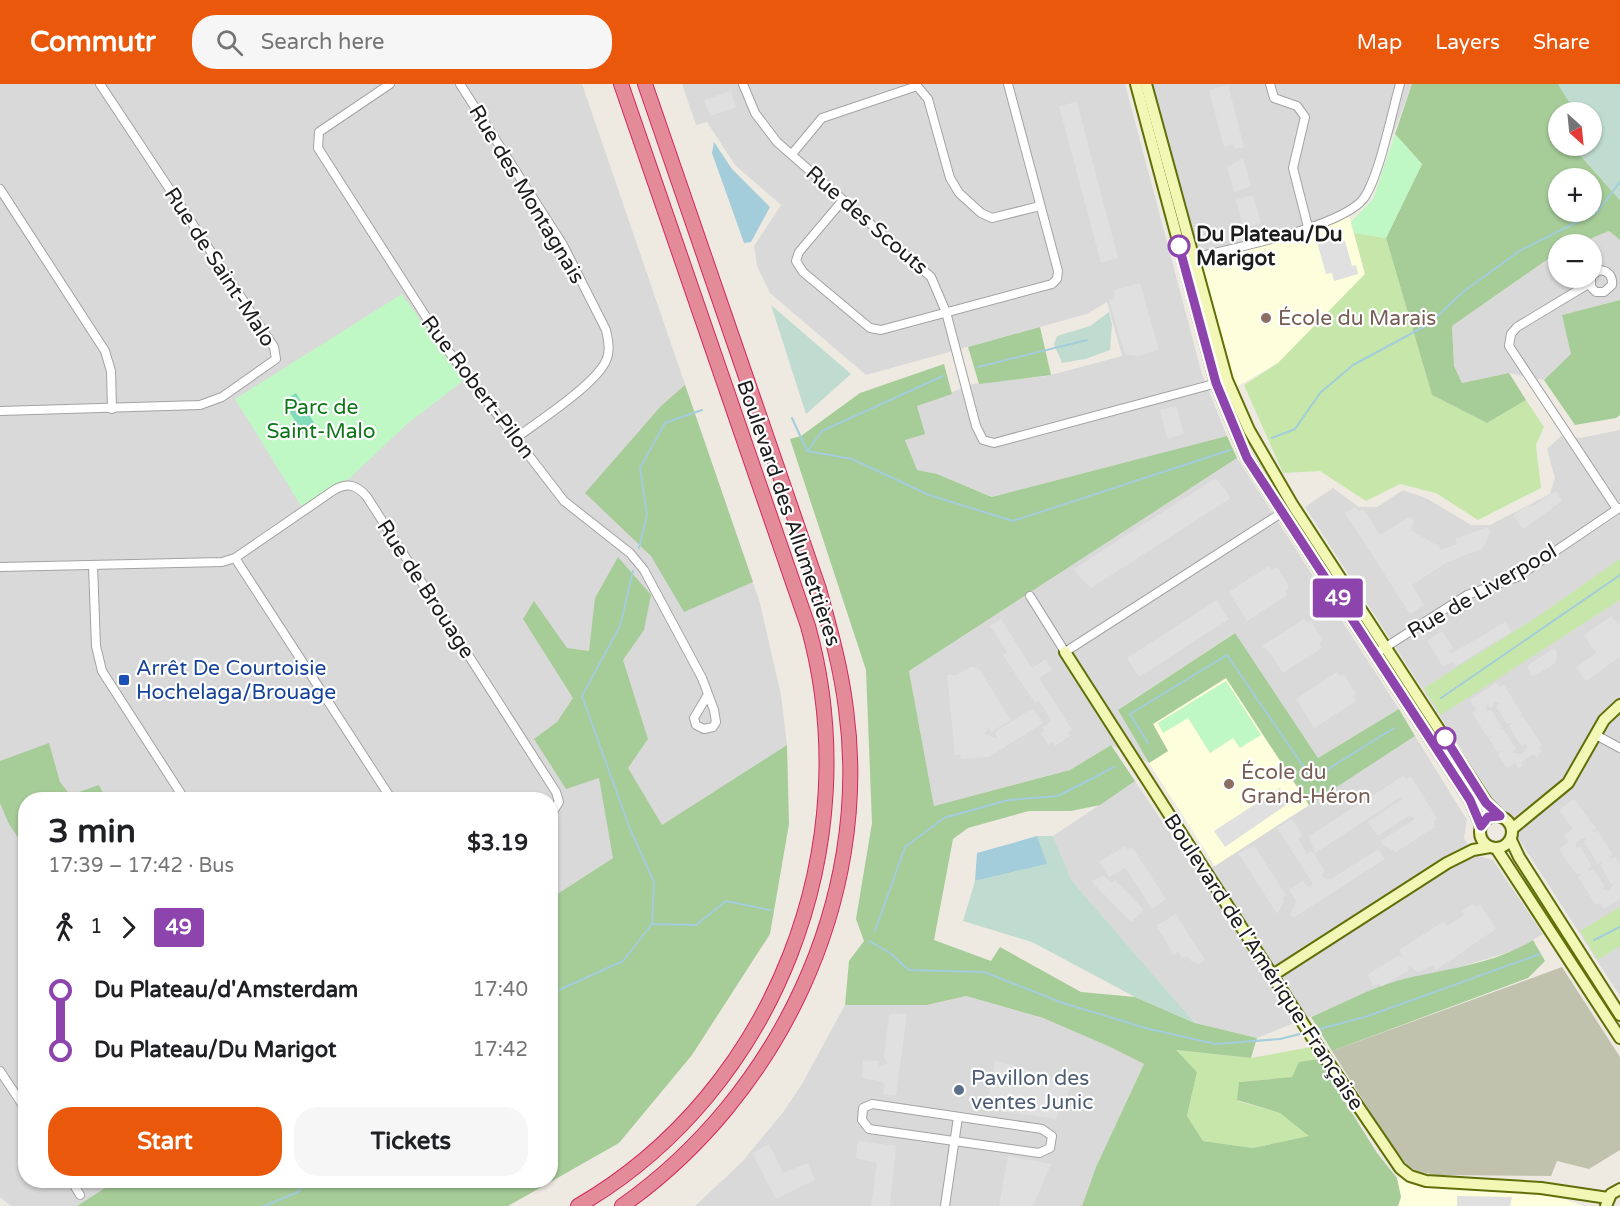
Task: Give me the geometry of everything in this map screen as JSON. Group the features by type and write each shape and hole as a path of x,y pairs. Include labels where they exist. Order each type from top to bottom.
{"highway":[{"name":"Boulevard des Allumettières","path":"578,1206 626,1174 669,1137 711,1092 741,1053 783,978 803,924 816,870 825,799 826,724 813,646 621,84"},
{"name":"Boulevard des Allumettières","path":"622,1206 681,1159 722,1117 760,1065 789,1017 814,963 830,912 842,858 849,790 847,710 838,658 819,589 645,84"},
{"path":"653,181 675,176"}],"main road":[{"path":"1136,84 1227,380 1261,452 1486,803 1507,826 1519,857 1620,1015"},
{"path":"1146,84 1189,259 1216,383 1247,458 1470,800 1481,838 1493,847 1620,1038"},
{"name":"Boulevard de l'Amérique-Française","path":"1065,652 1367,1122 1405,1172 1426,1181 1541,1188 1607,1203"},
{"path":"1507,826 1552,796 1574,776 1604,720 1620,705"},
{"path":"1447,863 1480,829 1488,817 1507,826"},
{"path":"1273,975 1447,863 1473,850 1507,844 1507,826"},
{"path":"1607,1203 1620,1189"}],"street":[{"name":"Rue de Saint-Malo","path":"0,411 184,407 211,402 272,365 276,354 100,84"},
{"name":"Rue Robert-Pilon","path":"390,84 319,132 318,148 446,348 564,501 623,547 639,564 702,678 707,696"},
{"name":"Rue des Montagnais","path":"459,84 563,245 606,330 609,343 603,366 588,382 516,438"},
{"name":"Rue des Scouts","path":"743,84 765,129 926,271 938,289 976,426 981,437 987,442 994,443 1227,380"},
{"path":"843,200 798,252 796,261 803,272 873,330 1055,282 1058,271 1008,84"},
{"path":"1270,84 1274,98 1298,106 1305,117 1293,168 1308,227"},
{"path":"1189,259 1342,216 1364,197 1375,173 1400,84"},
{"path":"792,154 822,118 917,86 928,99 950,178 959,193 981,213 992,218 1040,206"},
{"path":"0,189 105,351 111,371 112,409"},
{"path":"1577,288 1517,327 1511,334 1509,346 1618,508"},
{"name":"Rue de Brouage","path":"0,567 197,564 235,558 334,490 347,484 358,488 367,497 556,792"},
{"name":"Rue de Liverpool","path":"1375,654 1467,595 1516,577 1618,508"},
{"path":"1065,652 1283,512"},
{"path":"235,558 387,792"},
{"path":"93,566 96,646 102,670 180,792"},
{"name":"Boulevard de l'Amérique-Française","path":"1030,596 1065,652"},
{"path":"1596,735 1620,748"},
{"path":"0,1071 18,1098"},
{"path":"872,1104 1042,1129 1052,1136 1050,1148 1039,1153 954,1141 869,1129 863,1124 862,1114 865,1106 872,1104"},
{"path":"945,1206 958,1117"},
{"path":"76,1188 80,1194"}],"shaded area":[{"path":"0,84 582,84 760,603 781,695 787,745 558,893 558,792 18,792 18,1188 105,1188 77,1206 11,1206 0,1197"},
{"path":"682,84 1125,84 1202,374 1227,436 993,497 937,474 916,470 905,439 917,406 973,384 1047,376 1122,356 1107,302 1087,314 866,375 770,293 757,266 754,246 781,205 735,165 707,122 696,125"},
{"path":"1146,84 1412,84 1370,187 1342,216 1194,258"},
{"path":"1558,84 1620,84 1620,200 1602,180 1602,168 1592,168 1581,156 1602,156 1602,102 1569,102"},
{"path":"1228,85 1244,147 1235,149 1233,144 1224,147 1209,90"},
{"path":"731,91 736,107 710,116 704,100"},
{"path":"1077,102 1118,258 1101,263 1059,106"},
{"path":"1243,158 1251,186 1234,192 1227,167"},
{"path":"1253,195 1261,223 1243,228 1236,200"},
{"name":"École du Marais","path":"1348,212 1365,274 1278,363 1231,390 1194,258 1327,222"},
{"path":"1609,231 1620,240 1620,300 1562,315 1572,354 1544,380 1509,373 1462,383 1454,366 1452,326 1548,259 1548,288 1602,288 1602,234"},
{"path":"1337,236 1345,241 1352,266 1356,265 1358,274 1334,281 1332,273 1326,274 1317,242"},
{"path":"1140,283 1159,350 1139,356 1125,354 1109,300 1115,299 1114,290"},
{"path":"771,305 851,374 806,414"},
{"path":"1109,312 1112,324 1110,350 1085,359 1062,363 1054,344 1057,336 1090,326"},
{"path":"1176,406 1184,434 1167,439 1160,410"},
{"path":"1620,430 1620,996 1305,507 1333,488 1359,507 1377,507 1403,490 1428,499 1471,525 1490,525 1550,494 1555,478 1547,449 1561,436 1580,438"},
{"path":"1237,458 1399,709 1318,758 1234,633 1118,710 1149,763 1111,745 1070,770 934,806 909,671"},
{"path":"1216,478 1231,498 1091,588 1080,578 1074,569"},
{"path":"1556,491 1562,501 1523,529 1513,515"},
{"path":"1355,507 1359,511 1363,509 1380,535 1410,516 1414,522 1411,530 1441,550 1457,544 1455,539 1488,527 1490,533 1483,548 1446,563 1412,585 1424,605 1410,614 1345,513"},
{"path":"1269,566 1272,570 1277,567 1289,587 1285,591 1287,595 1247,621 1229,592"},
{"path":"1217,600 1229,619 1139,677 1127,658"},
{"path":"1611,616 1620,626 1620,657 1586,681 1576,667 1596,653 1584,635"},
{"path":"1001,619 1032,668 1046,659 1052,670 1039,678 1072,730 1068,732 1070,736 1055,746 1053,742 1048,745 1041,734 1044,731 1042,728 1052,721 1039,701 1035,703 1003,655 1007,652 990,626"},
{"path":"1304,619 1307,623 1311,621 1323,640 1319,643 1322,648 1283,673 1271,654 1262,646"},
{"path":"1505,622 1511,632 1456,666 1452,662 1443,667 1427,641 1442,631 1453,648 1449,651 1451,654"},
{"path":"1554,648 1557,652 1556,663 1532,677 1527,666"},
{"path":"972,666 979,669 1011,720 991,732 989,728 984,734 997,737 995,732 1033,708 1043,723 989,757 961,759 960,755 955,755 947,675 957,675"},
{"path":"1337,672 1340,676 1344,674 1356,694 1353,696 1356,701 1314,728 1296,699"},
{"name":"École du Grand-Héron","path":"1226,678 1309,805 1215,866 1149,763 1168,751 1153,724"},
{"path":"1496,683 1499,687 1504,685 1522,714 1519,718 1523,716 1542,745 1539,748 1542,750 1537,757 1533,754 1521,762 1523,766 1518,768 1515,763 1507,768 1498,755 1502,751 1497,752 1489,739 1492,736 1487,737 1472,713 1476,710 1470,700","holes":["1493,701 1500,703 1496,706 1507,724 1513,723 1509,726 1521,746 1526,744 1527,748 1522,754 1512,753 1516,749 1504,730 1498,730 1502,727 1491,710 1486,712 1487,704 1490,708 1495,705"]},
{"path":"1415,736 1467,820 1464,838 1474,855 1493,860 1543,934 1518,949 1438,974 1399,981 1257,1038 1195,1023 1072,881 1053,836 1135,781 1199,876"},
{"path":"1403,776 1406,779 1411,777 1437,818 1434,822 1436,826 1396,852 1383,845 1380,841 1415,819 1414,817 1409,816 1378,836 1368,822 1402,799 1401,797 1315,853 1309,836"},
{"path":"1280,788 1289,803 1225,847 1214,831"},
{"path":"1574,799 1596,828 1592,832 1598,831 1613,854 1609,857 1611,859 1616,857 1620,864 1620,899 1604,909 1600,903 1596,905 1578,877 1582,874 1576,874 1559,849 1569,842 1564,835 1573,829 1559,810","holes":["1587,837 1584,842 1598,864 1603,861 1600,865 1611,884 1616,882 1608,891 1601,889 1605,886 1594,869 1589,871 1588,869 1592,866 1580,846 1576,848 1576,842"]},
{"path":"1292,819 1302,835 1298,839 1307,854 1312,851 1325,871 1321,875 1323,878 1331,879 1378,849 1385,859 1293,918 1290,914 1296,901 1289,890 1303,880 1308,887 1313,884 1277,828"},
{"path":"1037,836 1053,836 1072,881 1195,1023 1135,997 1032,942 963,921 975,881 1046,864"},
{"path":"1125,846 1127,849 1132,847 1166,899 1152,909 1125,868 1109,877 1099,862"},
{"path":"1254,846 1286,895 1282,898 1284,901 1277,914 1238,853"},
{"path":"1104,876 1111,883 1115,880 1144,910 1131,922 1091,881"},
{"path":"1472,904 1476,907 1480,905 1496,929 1436,970 1433,965 1418,972 1408,965 1409,970 1382,986 1379,983 1374,986 1367,975 1399,955 1403,958 1399,950 1443,922 1447,926 1464,915 1462,911"},
{"path":"1176,914 1205,960 1199,964 1191,961 1187,956 1182,958 1178,952 1174,955 1156,926"},
{"path":"1562,967 1620,1057 1620,1150 1589,1169 1557,1161 1551,1176 1435,1175 1417,1171 1408,1166 1387,1138 1332,1051"},
{"path":"966,996 1043,1018 1144,1064 1096,1167 1082,1206 695,1206 742,1162 784,1111 802,1084 845,1005 927,1005"},
{"path":"889,1014 907,1014 896,1095 883,1094 885,1084 879,1081 862,1078 863,1060 878,1061 878,1068 888,1063 884,1057"},
{"path":"995,1060 1072,1084 1056,1119 986,1109"},
{"path":"858,1141 896,1146 890,1206 871,1206 877,1163 856,1158"},
{"path":"769,1144 783,1173 808,1163 815,1180 776,1199 752,1153"},
{"path":"1008,1156 1051,1164 1033,1206 999,1206"},
{"path":"1397,1178 1423,1187 1556,1196 1583,1206 1398,1206 1401,1197"},
{"path":"1457,1196 1512,1197 1510,1206 1457,1206"}],"green space":[{"path":"1412,84 1558,84 1569,102 1548,102 1548,156 1581,156 1592,168 1548,168 1548,222 1602,222 1602,180 1620,200 1620,240 1609,231 1602,234 1548,234 1548,259 1452,326 1454,366 1462,383 1509,373 1526,400 1487,423 1432,395 1386,238 1422,164 1395,134"},
{"path":"1395,134 1422,164 1386,238 1354,233 1351,222 1373,199"},
{"path":"1354,233 1386,238 1432,395 1487,423 1526,400 1544,427 1536,445 1541,488 1478,520 1436,493 1400,484 1366,501 1320,471 1283,473 1244,385 1278,363 1365,274"},
{"name":"Parc de Saint-Malo","path":"402,294 463,381 407,424 350,478 301,506 235,399"},
{"path":"1620,300 1620,415 1616,418 1575,425 1544,380 1571,354 1562,315"},
{"path":"1040,327 1051,375 979,384 968,347"},
{"path":"944,364 952,394 917,406 925,434 905,440 917,470 937,474 992,497 1227,436 1237,458 909,671 934,806 1070,770 1111,745 1135,781 1100,805 1071,811 1029,811 968,828 953,839 934,940 991,961 1000,947 1081,992 1135,997 1195,1023 1257,1038 1251,1058 1176,1050 1197,1072 1187,1116 1203,1141 1253,1148 1309,1136 1280,1113 1237,1100 1239,1082 1292,1077 1299,1062 1318,1059 1377,1153 1397,1178 1401,1197 1398,1206 1082,1206 1096,1167 1144,1064 1043,1018 966,996 927,1005 845,1005 849,961 864,941 856,919 872,823 866,670 790,439 801,436 860,393"},
{"path":"685,385 753,582 684,612 651,556 585,493 661,406"},
{"path":"296,393 316,426 303,434 283,401"},
{"path":"618,557 651,595 644,630 623,660 648,739 628,768 662,825 787,745 789,824 770,934 692,1055 619,1143 558,1178 558,893 613,858 599,778 566,789 534,739 557,722 573,698 523,619 534,601 567,648 589,651 595,598"},
{"path":"1620,559 1620,600 1441,715 1424,688 1537,617"},
{"path":"1235,633 1318,758 1399,709 1415,736 1309,805 1226,678 1153,724 1168,751 1149,763 1118,710"},
{"path":"1226,681 1261,735 1240,748 1233,738 1210,753 1188,718 1163,733 1158,723"},
{"path":"49,743 60,782 68,792 18,792 18,838 0,803 0,761"},
{"path":"99,785 102,792 79,792"},
{"path":"1620,907 1620,946 1598,960 1580,931"},
{"path":"1533,940 1545,961 1528,978 1332,1051 1311,1017 1389,983 1485,961"},
{"path":"1311,1047 1318,1059 1300,1062 1293,1077 1239,1082 1238,1101 1280,1113 1310,1136 1253,1148 1203,1141 1187,1116 1197,1072 1175,1050 1251,1058"},
{"path":"105,1188 540,1188 508,1206 77,1206"}],"water":[{"path":"714,142 732,169 770,207 751,242 744,243 712,153"},
{"path":"1037,836 1047,864 975,881 977,853"}],"waterway":[{"path":"1272,438 1295,429 1320,393 1353,365 1429,324 1464,291 1521,250 1597,212 1620,182"},
{"path":"978,367 1087,340"},
{"path":"808,450 822,431 943,376"},
{"path":"639,548 647,515 640,468 665,423 702,410"},
{"path":"792,418 807,451 852,459 929,495 1013,521 1230,450"},
{"path":"633,571 620,626 582,696 630,829 654,882 652,924"},
{"path":"1441,698 1620,575"},
{"path":"1148,743 1130,714 1227,655 1312,779 1394,728"},
{"path":"875,931 905,847 944,818 1008,800 1058,796 1114,767"},
{"path":"558,990 623,961 652,924 696,925 726,901 770,910"},
{"path":"1594,940 1620,927"},
{"path":"869,941 890,953 909,970 984,972 1063,1003 1149,1029 1216,1044 1280,1039 1304,1033"},
{"path":"1312,1031 1368,1016 1540,954"},
{"path":"264,1206 298,1192 301,1188"}],"bus line":[{"name":"49","path":"1179,246 1216,383 1247,458 1470,800 1481,826 1488,817 1500,816 1486,803 1445,738"}],"place":[{"name":"Du Plateau/Du Marigot","path":"1179,246"},
{"name":"École du Marais","path":"1266,318"},
{"name":"Arrêt De Courtoisie Hochelaga/Brouage","path":"124,680"},
{"name":"École du Grand-Héron","path":"1229,784"},
{"name":"Pavillon des ventes Junic","path":"959,1090"}]}
